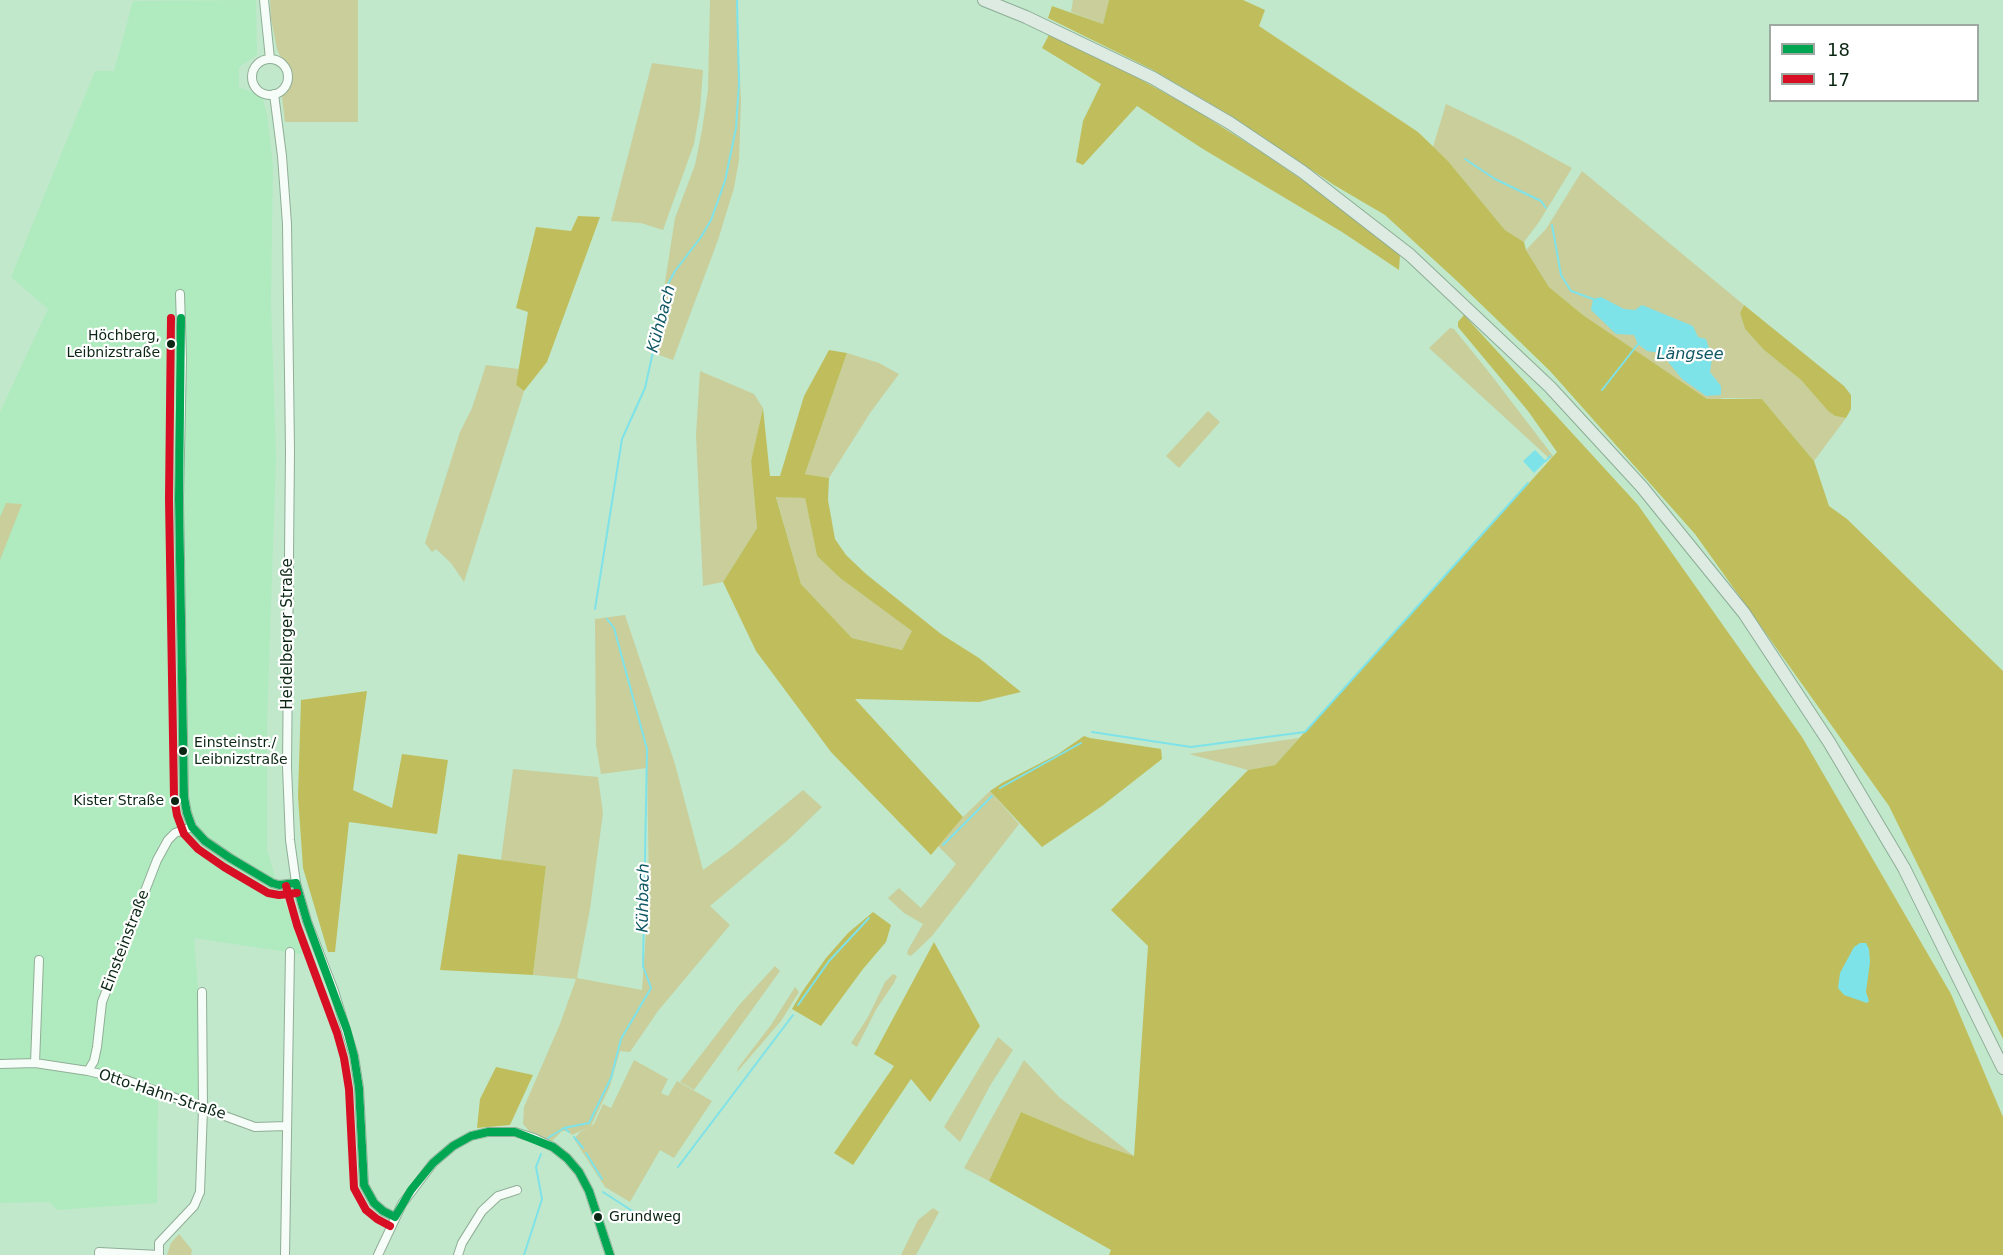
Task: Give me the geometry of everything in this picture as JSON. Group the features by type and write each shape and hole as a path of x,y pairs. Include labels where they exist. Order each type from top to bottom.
{"main road":[{"path":"984,0 1026,17 1153,78 1230,123 1303,172 1410,255 1550,387 1642,487 1743,613 1829,742 1904,868 2003,1068"}],"street":[{"path":"264,0 270,59"},
{"path":"264,60 276,60 285,67 288,77 284,88 274,94 262,93 254,85 252,79 255,67 264,60"},
{"name":"Heidelberger Straße","path":"274,94 287,224 290,450 287,767 290,840 297,883 307,921 347,1030 354,1056 359,1088 364,1185 374,1203 395,1217"},
{"path":"180,294 182,359 179,499 184,797 192,827 210,845 272,883 279,885 297,883"},
{"name":"Einsteinstraße","path":"88,1071 94,1061 97,1047 102,1002 157,860 168,840 175,833 192,827"},
{"path":"285,1255 290,952"},
{"path":"35,1063 39,960"},
{"path":"99,1255 99,1252 159,1255 159,1243 194,1206 200,1192 203,1109 201,992"},
{"name":"Otto-Hahn-Straße","path":"0,1064 35,1063 88,1071 126,1080 255,1127 287,1126"},
{"path":"378,1255 395,1217 411,1190 433,1163 453,1146 471,1136 488,1132 515,1132 534,1138 553,1147 567,1158 579,1172 589,1191 610,1255"},
{"path":"458,1255 462,1243 482,1210 498,1196 517,1190"}],"shaded area":[{"path":"256,0 257,55 239,67 239,87 262,96 267,114 273,165 271,303 276,457 267,725 267,850 278,887 307,955 194,938 201,1024 201,1104 158,1094 157,1203 57,1210 50,1202 0,1203 0,412 48,309 11,277 95,71 114,71 133,1"},
{"path":"270,0 358,0 358,122 285,122 282,97 291,78 288,65 277,49"},
{"path":"710,0 736,0 741,100 739,160 734,188 718,240 673,360 654,353 675,218 695,165 702,130 708,90"},
{"path":"1073,0 1109,0 1103,24 1071,12"},
{"path":"1109,0 1243,0 1265,10 1259,26 1418,132 1448,161 1505,230 1524,242 1526,250 1549,287 1583,315 1707,399 1762,399 1814,461 1829,506 1847,519 2003,671 2003,1039 1889,806 1695,534 1550,371 1385,215 1334,185 1233,117 1153,70 1048,18 1052,6 1103,24"},
{"path":"1050,33 1109,62 1192,108 1260,151 1330,199 1377,235 1400,255 1399,270 1342,232 1203,149 1137,106 1083,165 1076,162 1083,121 1101,84 1042,48"},
{"path":"652,63 703,70 700,110 694,144 663,230 641,223 611,221"},
{"path":"1446,104 1515,137 1572,168 1524,242 1505,230 1448,161 1433,147"},
{"path":"1582,171 1744,305 1740,313 1745,329 1764,350 1801,380 1828,411 1835,416 1846,418 1814,461 1762,399 1707,400 1583,315 1549,287 1526,250 1546,229"},
{"path":"578,216 600,217 547,362 524,391 516,385 528,312 516,308 536,227 571,231"},
{"path":"1744,305 1844,386 1851,395 1851,409 1846,418 1835,416 1828,411 1801,380 1764,350 1745,329 1740,313"},
{"path":"1464,315 1638,505 1802,737 1951,994 2003,1117 2003,1255 1109,1255 1111,1250 989,1181 1021,1112 1090,1141 1134,1156 1148,946 1111,910 1248,770 1275,765 1557,452 1528,411 1458,327 1458,322"},
{"path":"1450,328 1454,329 1488,371 1553,456 1550,459 1429,348"},
{"path":"829,350 847,353 805,474 829,478 828,500 835,539 846,555 866,574 941,634 979,658 1021,692 979,702 855,699 963,817 931,855 831,752 756,651 723,582 757,528 751,461 763,408 770,476 780,476 804,396","holes":["776,497 805,498 817,556 840,578 912,631 902,650 852,638 801,584"]},
{"path":"847,353 879,363 899,374 870,413 829,478 805,474"},
{"path":"486,365 519,369 516,385 524,391 464,582 451,563 436,549 432,552 425,543 460,432 472,408"},
{"path":"700,371 754,394 763,408 751,461 757,528 723,582 703,586 696,435"},
{"path":"1208,411 1220,422 1179,468 1166,456"},
{"path":"776,496 805,498 817,556 840,578 913,631 902,650 852,638 801,584"},
{"path":"6,503 22,504 0,560 0,517"},
{"path":"625,615 675,764 703,870 803,790 822,807 788,840 710,906 730,925 658,1011 630,1052 620,1051 610,1086 591,1126 572,1135 568,1131 562,1131 552,1141 530,1132 523,1124 524,1107 560,1024 576,979 533,975 546,866 501,860 513,769 598,777 603,813 590,909 577,978 642,990 649,885 647,768 601,774 596,745 595,619"},
{"path":"367,691 353,790 392,808 402,754 448,760 437,834 349,822 335,952 328,952 303,868 298,796 301,700"},
{"path":"1084,736 1161,749 1162,759 1102,806 1042,847 990,791 1058,754"},
{"path":"1299,738 1275,765 1248,770 1189,754"},
{"path":"990,791 1019,824 932,936 911,956 907,954 908,950 923,924 904,913 888,898 899,888 921,908 956,864 938,846"},
{"path":"458,854 546,866 533,975 440,970"},
{"path":"873,912 891,925 886,942 821,1026 792,1009 826,958 848,933"},
{"path":"934,942 980,1026 930,1102 911,1079 853,1165 834,1153 894,1066 874,1054"},
{"path":"775,966 780,971 694,1090 680,1082 740,1004"},
{"path":"893,974 897,976 894,983 877,1008 857,1047 851,1043 868,1017 885,982"},
{"path":"795,987 799,992 781,1021 737,1072 771,1025"},
{"path":"998,1037 1013,1050 991,1084 960,1142 944,1127"},
{"path":"634,1060 668,1079 661,1093 668,1096 677,1081 712,1101 674,1158 660,1150 630,1202 605,1187 574,1139 580,1132 594,1124 603,1104 611,1108"},
{"path":"1024,1060 1059,1097 1134,1156 1090,1141 1021,1112 989,1181 964,1168"},
{"path":"496,1067 533,1075 510,1125 477,1128 480,1099"},
{"path":"933,1208 939,1212 916,1255 901,1255 918,1220"},
{"path":"179,1234 192,1250 191,1255 167,1255 171,1243"}],"water":[{"name":"Längsee","path":"1601,297 1624,309 1635,310 1642,305 1693,326 1698,337 1706,339 1712,358 1710,372 1721,386 1721,395 1706,396 1682,379 1661,353 1647,351 1638,344 1634,335 1616,334 1591,310 1593,299"},
{"path":"1535,450 1546,461 1534,473 1523,461"},
{"path":"1860,943 1866,943 1869,949 1870,962 1866,992 1869,1001 1867,1003 1844,995 1838,988 1840,973 1854,947"}],"waterway":[{"name":"Kühbach","path":"595,609 622,439 645,388 668,284 711,220 725,181 736,128 739,83 737,0"},
{"path":"1465,159 1495,179 1541,201 1546,208"},
{"path":"1552,225 1561,275 1571,291 1593,299"},
{"path":"1602,390 1638,344"},
{"path":"1546,461 1550,456"},
{"path":"1092,732 1191,747 1305,732 1528,483"},
{"name":"Kühbach","path":"548,1138 564,1128 589,1123 611,1078 621,1039 651,988 643,966 647,749 614,628 607,619"},
{"path":"1000,788 1081,743"},
{"path":"943,845 992,796"},
{"path":"798,1005 829,961 869,918"},
{"path":"678,1167 793,1015"},
{"name":"Kühbach","path":"564,1128 569,1132"},
{"path":"574,1137 583,1148"},
{"path":"586,1153 602,1179"},
{"name":"Kühbach","path":"524,1255 542,1199 536,1167 541,1154"},
{"path":"603,1192 637,1214"}],"transit line":[{"name":"17","path":"171,318 169,499 174,797 177,815 184,834 198,849 224,867 268,893 279,895 297,893"},
{"name":"18","path":"181,318 179,499 184,797 187,813 192,827 205,841 230,858 272,883 279,885 296,883"},
{"name":"18","path":"296,883 354,1056 359,1088 364,1185 374,1203 395,1217"},
{"name":"17","path":"286,886 297,925 344,1058 349,1089 354,1188 366,1210 390,1226"},
{"name":"18","path":"395,1217 411,1190 433,1163 453,1146 471,1136 488,1132 515,1132 553,1147 579,1172 589,1191 610,1255"}],"place":[{"name":"Höchberg, Leibnizstraße","path":"171,344"},
{"name":"Einsteinstr./ Leibnizstraße","path":"183,751"},
{"name":"Kister Straße","path":"175,801"},
{"name":"Grundweg","path":"598,1217"}]}
